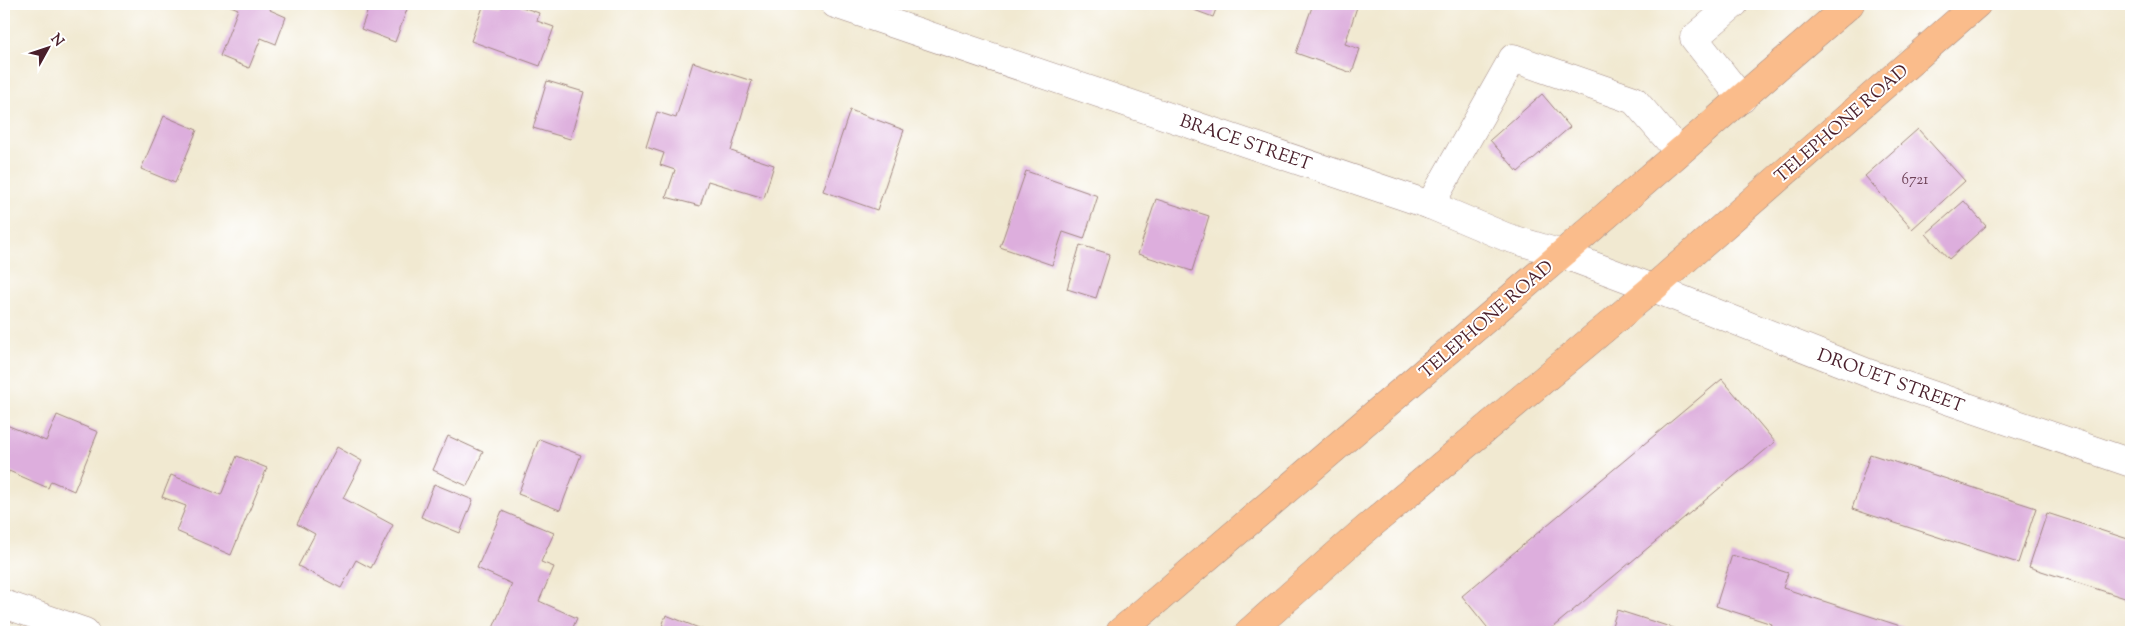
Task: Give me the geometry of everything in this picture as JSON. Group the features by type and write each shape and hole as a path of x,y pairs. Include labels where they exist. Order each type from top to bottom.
{"main road":[{"name":"TELEPHONE ROAD","path":"1120,632 1562,254 1850,4"},
{"name":"TELEPHONE ROAD","path":"1249,632 1360,534 1653,288 1977,4"}],"street":[{"name":"BRACE STREET","path":"835,4 1430,205 1506,237 1562,254 1653,288"},
{"path":"1734,4 1694,38 1742,99"},
{"path":"1430,205 1513,58 1634,100 1679,152"},
{"name":"DROUET STREET","path":"1653,288 1868,373 2131,463"},
{"path":"4,604 85,632"}],"building":[{"path":"226,4 272,4 270,10 286,17 276,44 261,38 249,68 220,56 238,9"},
{"path":"370,4 409,4 395,42 361,29"},
{"path":"484,4 503,7 504,4 514,4 539,13 537,21 554,27 540,66 471,41"},
{"path":"1178,4 1218,4 1213,17"},
{"path":"1313,4 1358,4 1345,44 1360,49 1352,73 1296,53"},
{"path":"693,62 752,81 731,151 774,165 764,198 708,181 700,206 666,197 675,170 660,165 664,153 646,147 657,112 676,118"},
{"path":"547,81 584,92 570,139 533,128"},
{"path":"1542,94 1570,127 1518,172 1490,140"},
{"path":"850,110 904,130 877,210 823,191"},
{"path":"164,116 197,130 175,183 141,169"},
{"path":"1918,129 1965,181 1912,229 1865,176"},
{"path":"1026,171 1098,196 1084,239 1063,232 1052,265 1000,247"},
{"path":"1156,199 1209,216 1192,271 1138,254"},
{"path":"1964,201 1986,226 1949,259 1926,234"},
{"path":"1080,245 1110,254 1096,298 1067,289"},
{"path":"1722,379 1775,442 1547,632 1491,632 1462,596"},
{"path":"57,415 98,432 74,491 51,481 48,488 9,471 4,484 4,424 46,441"},
{"path":"448,436 483,452 467,486 433,470"},
{"path":"539,439 581,455 560,510 518,494"},
{"path":"337,447 362,461 343,498 393,525 371,568 356,560 341,588 298,566 315,534 297,524"},
{"path":"1870,454 2036,508 2018,563 1852,509"},
{"path":"237,456 267,468 231,555 176,531 186,506 162,497 171,475 221,495"},
{"path":"434,484 473,500 460,533 421,517"},
{"path":"502,511 554,533 541,562 554,567 539,601 577,618 571,632 501,632 493,628 512,584 477,568"},
{"path":"2047,513 2131,540 2131,600 2029,567"},
{"path":"1732,555 1788,573 1783,588 1919,632 1769,632 1772,624 1716,606"},
{"path":"1617,610 1686,632 1610,632"},
{"path":"666,615 709,632 660,632"}]}
